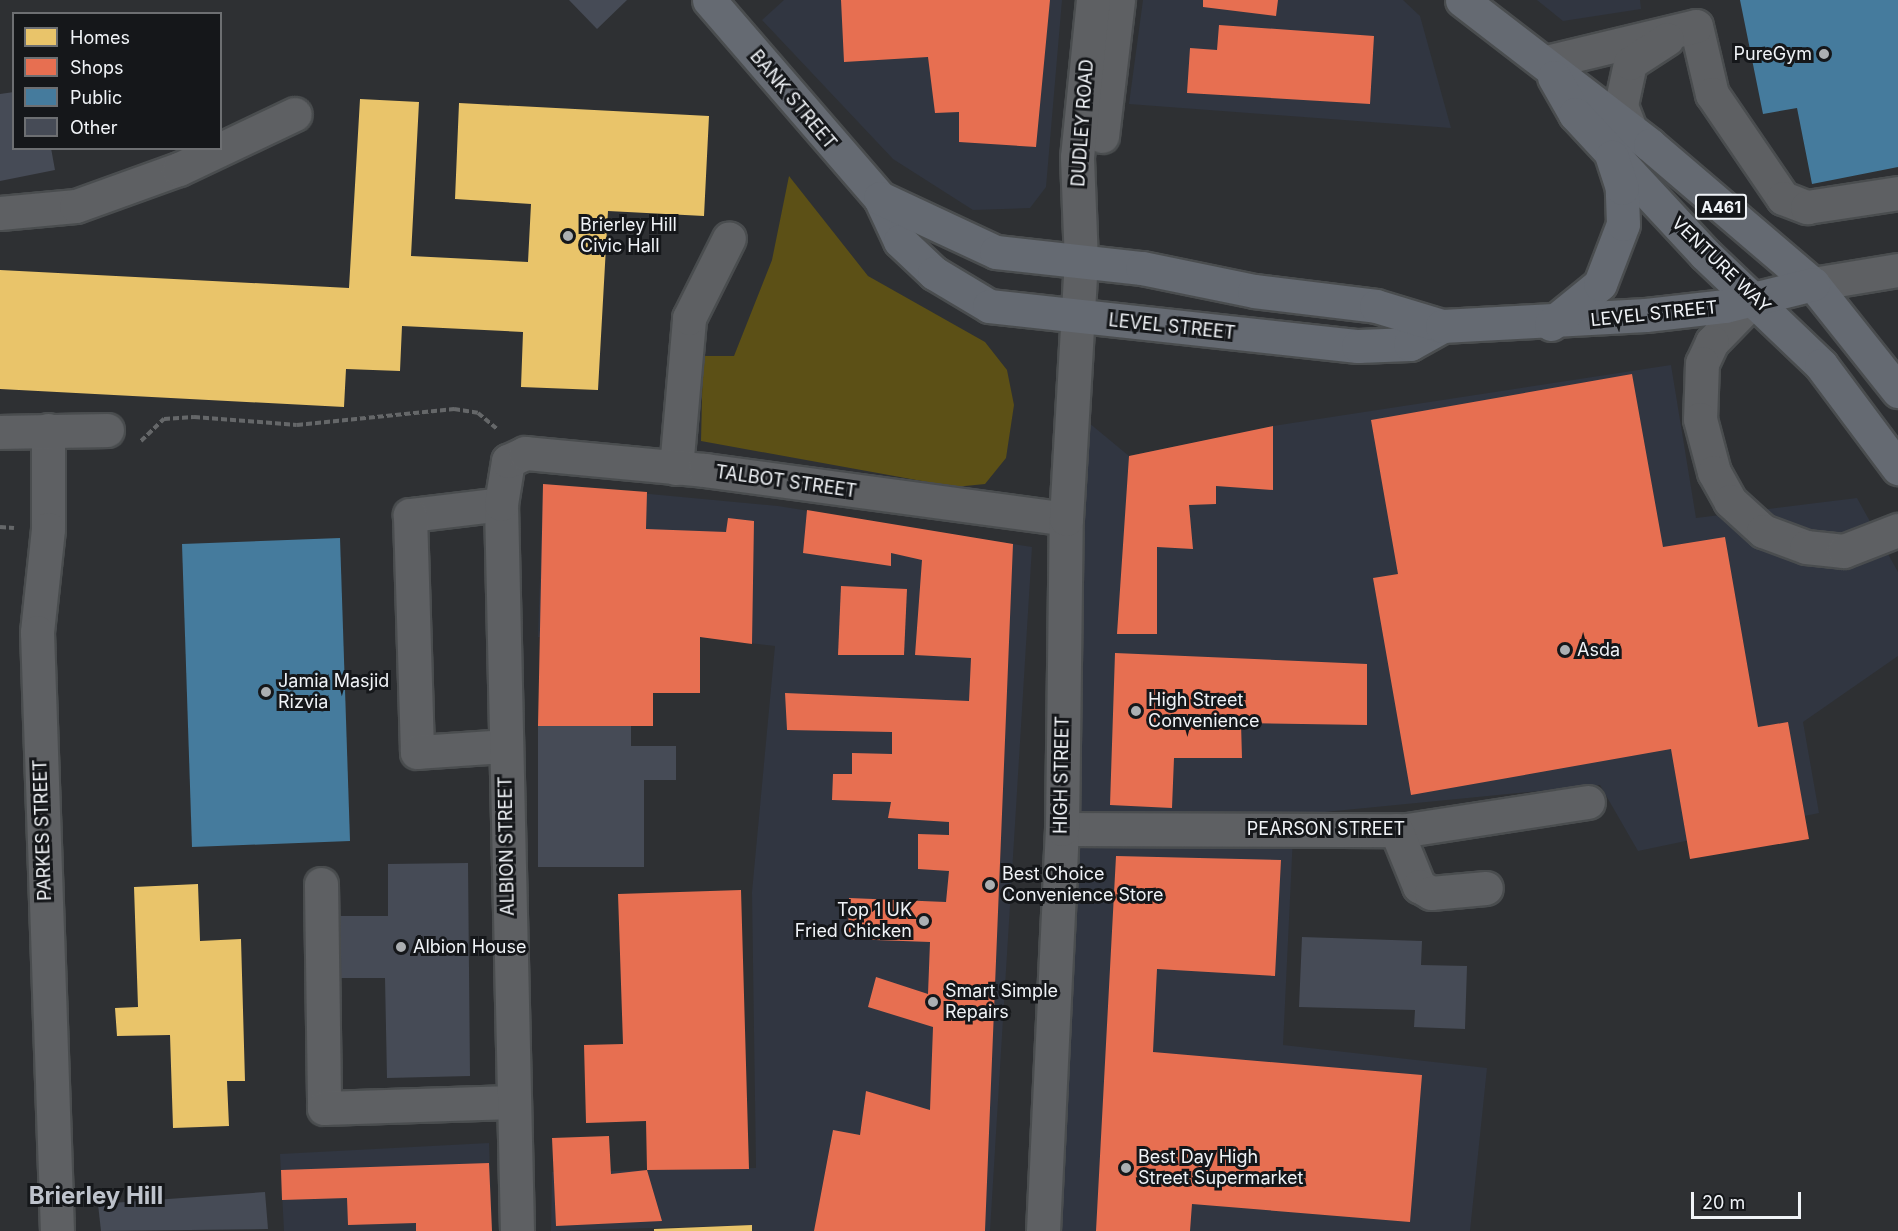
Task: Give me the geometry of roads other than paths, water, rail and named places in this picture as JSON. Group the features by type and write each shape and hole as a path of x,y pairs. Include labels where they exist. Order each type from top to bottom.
{"main road":[{"name":"BANK STREET","path":"709,0 880,198 900,241 934,273 989,306 1076,318"},
{"name":"VENTURE WAY","path":"1462,0 1546,62 1575,114 1620,141 1813,284 1898,391"},
{"name":"VENTURE WAY","path":"1620,141 1705,254 1755,298 1821,365 1898,468"},
{"path":"1551,324 1600,284 1623,224 1620,141"},
{"name":"BANK STREET","path":"880,198 996,252 1081,262"},
{"name":"LEVEL STREET","path":"1081,262 1376,306 1442,326 1551,324 1755,298 1813,284"},
{"name":"LEVEL STREET","path":"1076,318 1358,345 1410,344 1442,326"}],"street":[{"name":"DUDLEY ROAD","path":"1076,318 1081,262 1077,158 1093,0"},
{"path":"1081,262 1118,0"},
{"path":"1546,62 1696,26"},
{"path":"1620,141 1621,105 1630,63 1643,50 1696,26"},
{"path":"1696,26 1712,94 1783,198 1807,207 1898,193"},
{"path":"222,147 295,114"},
{"path":"0,213 76,206 215,150"},
{"path":"676,468 689,318 729,238"},
{"name":"LEVEL STREET","path":"1813,284 1898,270"},
{"path":"1755,298 1712,342 1702,363 1700,419 1714,472 1730,501 1763,531 1806,548 1844,551 1898,530"},
{"name":"HIGH STREET","path":"1043,1231 1062,829 1066,519 1076,318"},
{"path":"0,432 48,430 121,435"},
{"name":"PARKES STREET","path":"48,430 48,529 37,632 57,1231"},
{"name":"TALBOT STREET","path":"508,461 525,453 676,468 1066,519"},
{"name":"ALBION STREET","path":"508,461 501,504 512,1102 517,1231"},
{"path":"501,504 410,515 417,753 505,746"},
{"name":"PEARSON STREET","path":"1062,829 1396,830 1588,802"},
{"path":"1396,830 1419,886 1431,893 1486,888"},
{"path":"321,884 324,1108 512,1102"}],"place":[{"name":"PureGym","path":"1824,54"},
{"name":"Brierley Hill Civic Hall","path":"568,236"},
{"name":"Asda","path":"1565,650"},
{"name":"Jamia Masjid Rizvia","path":"266,692"},
{"name":"High Street Convenience","path":"1136,711"},
{"name":"Best Choice Convenience Store","path":"990,885"},
{"name":"Top 1 UK Fried Chicken","path":"924,921"},
{"name":"Albion House","path":"401,947"},
{"name":"Smart Simple Repairs","path":"933,1002"},
{"name":"Best Day High Street Supermarket","path":"1126,1168"}],"district":[{"name":"Brierley Hill","path":"96,1196"}]}
